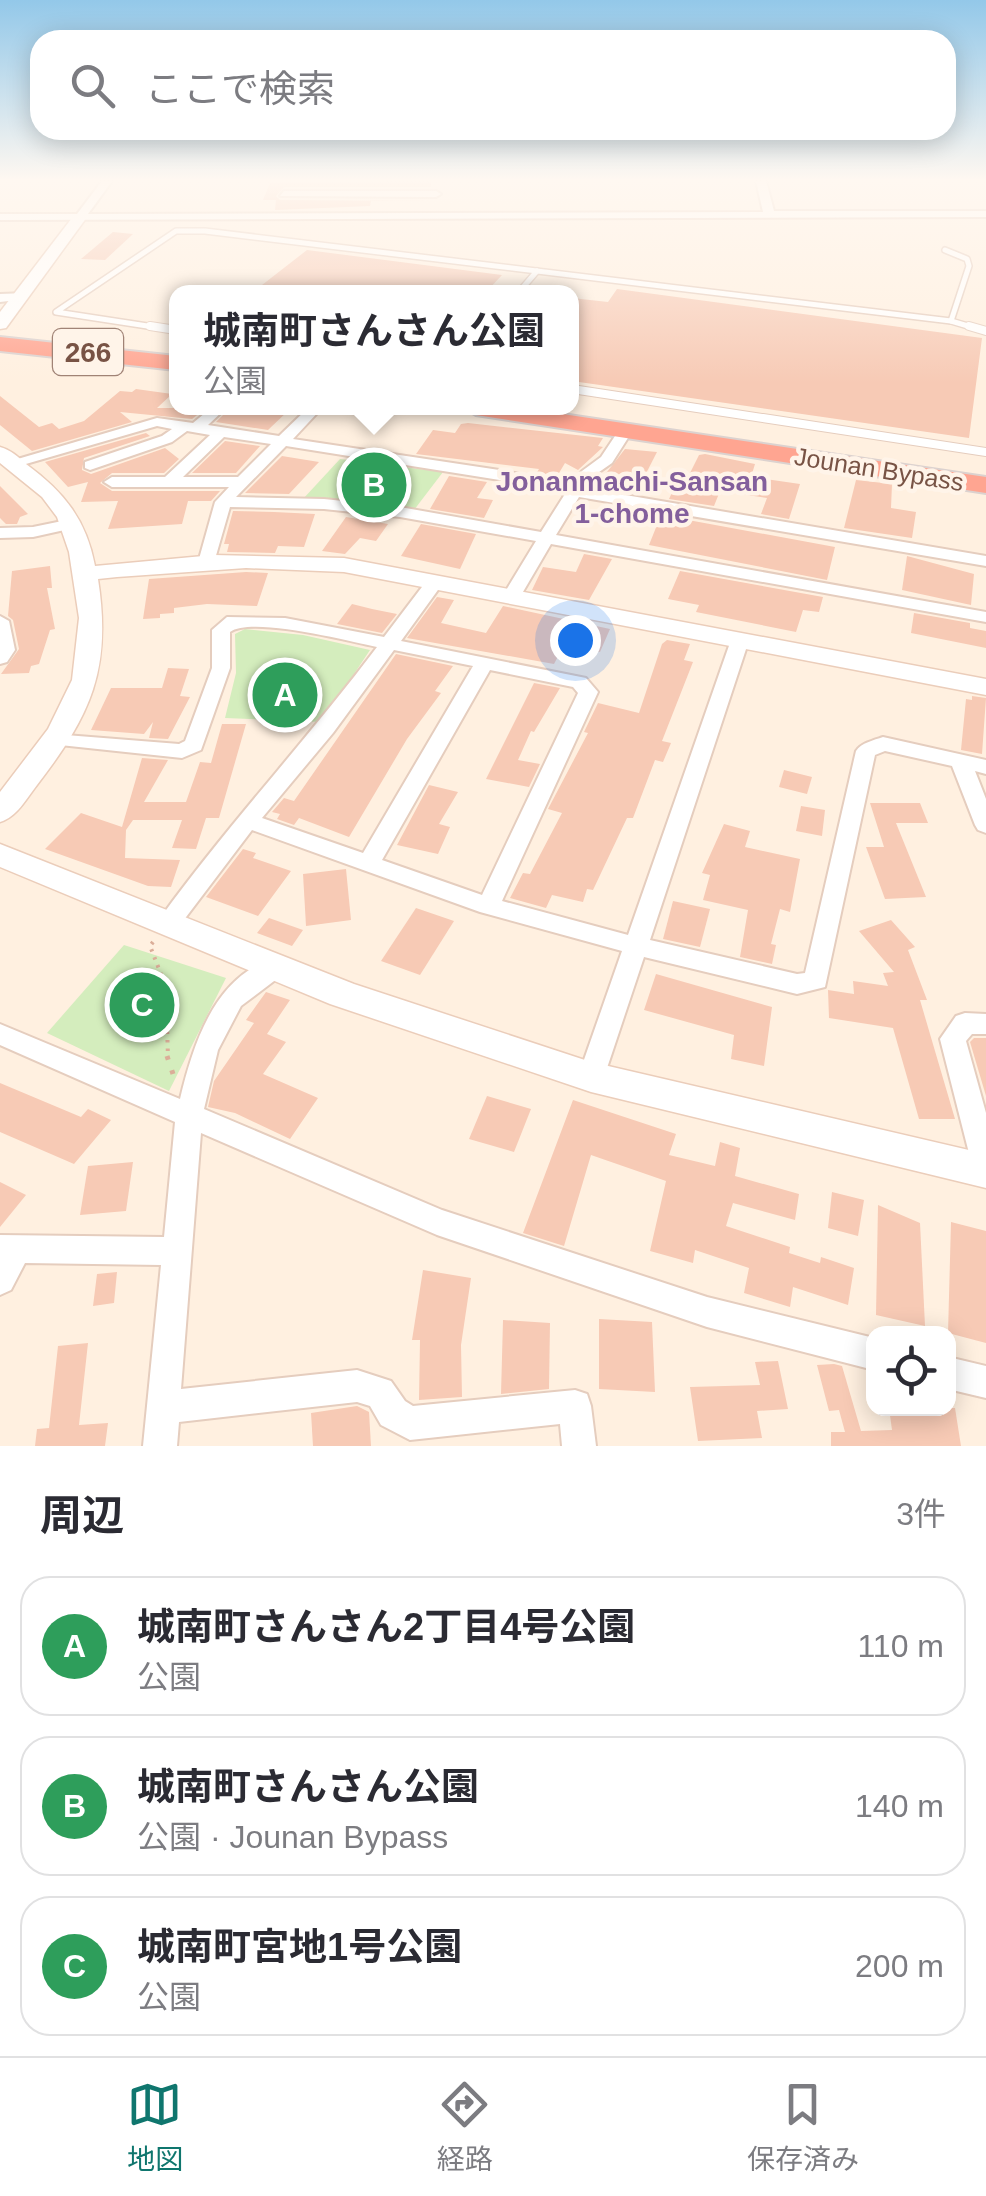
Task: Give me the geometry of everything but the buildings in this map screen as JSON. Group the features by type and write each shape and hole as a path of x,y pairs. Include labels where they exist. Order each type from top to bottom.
{"highway":[{"name":"266","path":"0,344 169,362"},
{"name":"Jounan Bypass","path":"524,415 986,485"}],"street":[{"path":"0,324 57,248"},
{"path":"0,298 22,296"},
{"path":"90,465 167,440 208,415"},
{"path":"207,560 223,502 308,415"},
{"path":"6,458 147,423 506,476 986,561"},
{"path":"511,598 574,491 587,474 607,460 626,430"},
{"path":"170,481 220,433"},
{"path":"0,812 60,738 86,679 93,614 78,536 72,524 61,505 6,458"},
{"path":"112,482 242,482"},
{"path":"223,502 400,512 986,616"},
{"path":"332,527 344,507"},
{"path":"0,532 33,532 72,524"},
{"path":"85,574 207,560 286,559 344,565 986,687"},
{"path":"169,924 217,856 326,729 434,582"},
{"path":"0,621 6,650 0,658"},
{"path":"60,738 182,751 194,745 221,668 220,630 233,621 285,623 580,682 588,692 488,906"},
{"path":"590,1076 740,640"},
{"path":"368,864 484,663"},
{"path":"249,821 488,906 796,984 816,980 866,752 883,744 986,767"},
{"path":"960,762 986,825"},
{"path":"0,855 273,968 590,1076 986,1168 954,1039 965,1023 986,1024"},
{"path":"160,1446 184,1115 205,1049 232,998 273,968"},
{"path":"0,1034 436,1222 707,1312 866,1352"},
{"path":"0,1280 8,1251 174,1251"},
{"path":"956,1374 986,1382"},
{"path":"162,1407 356,1386 380,1392 393,1413 410,1424 576,1406 578,1446"}],"lane":[{"path":"150,248 56,312 169,329"},
{"path":"351,248 951,321 986,330"},
{"path":"944,250 967,259 970,266 951,321"},
{"path":"525,285 537,272"},
{"path":"579,390 986,452"}],"path":[{"path":"381,474 396,482 389,491 377,493 365,492 358,483 381,474"},
{"path":"169,924 150,946 168,988 162,1028 164,1056 180,1092 184,1115"}],"green space":[{"path":"340,459 443,472 414,510 303,499"},
{"path":"245,629 303,635 370,650 322,722 225,718 236,673 235,634"},
{"path":"124,945 226,978 169,1091 47,1033"}],"place":[{"name":"城南町さんさん公園","path":"374,485"},
{"name":"城南町さんさん2丁目4号公園","path":"285,695"},
{"name":"城南町宮地1号公園","path":"142,1005"}],"district":[{"name":"Jonanmachi-Sansan 1-chome","path":"632,497"}]}
